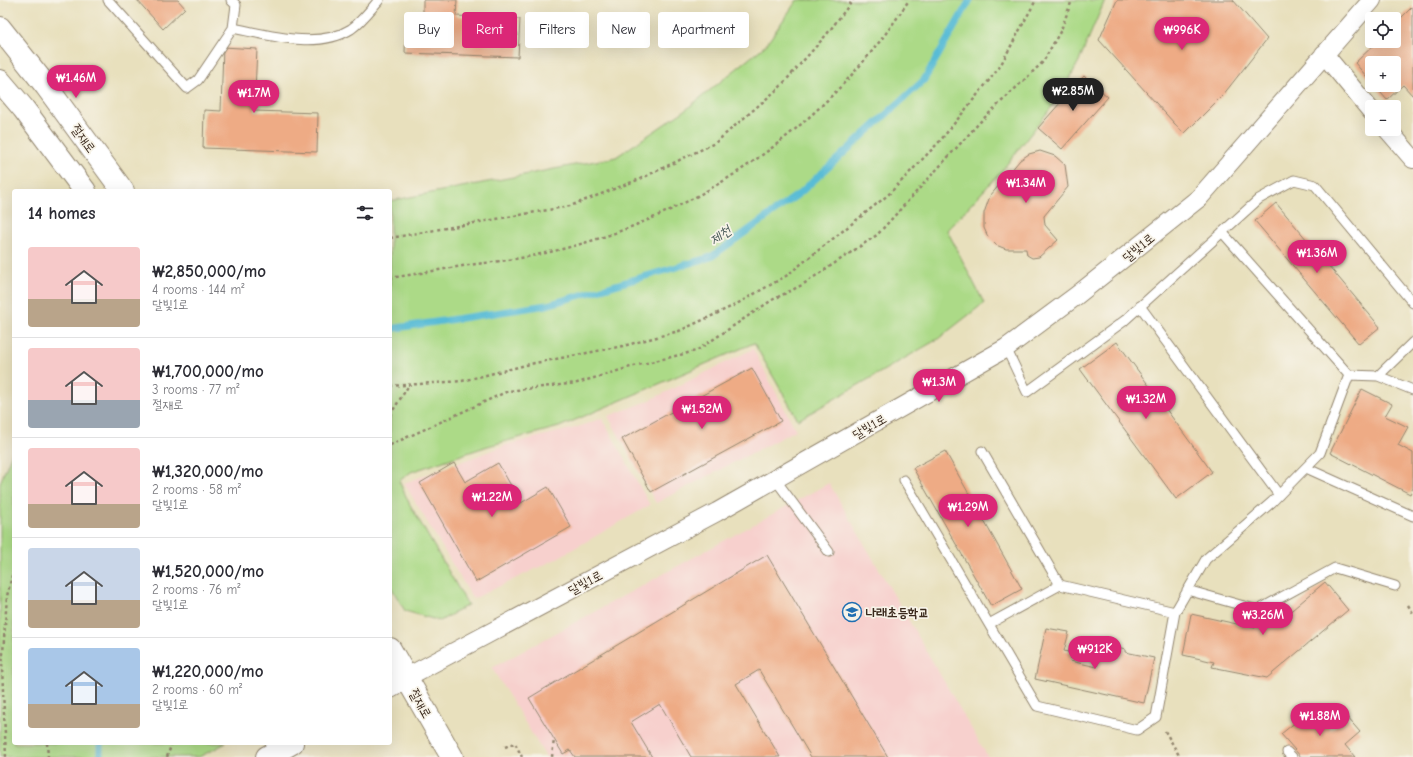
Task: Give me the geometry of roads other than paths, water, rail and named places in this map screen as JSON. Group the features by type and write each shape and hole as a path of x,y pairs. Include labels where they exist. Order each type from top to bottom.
{"street":[{"name":"달빛1로","path":"399,682 775,480 1006,348 1076,296 1199,198 1372,0"},
{"name":"절재로","path":"0,28 46,86 122,189"},
{"path":"1324,54 1365,104"},
{"path":"0,81 23,108 84,189"},
{"path":"1393,136 1413,159"},
{"name":"절재로","path":"392,656 399,682 452,757"},
{"path":"267,757 288,745"}],"lane":[{"path":"108,0 187,88 198,80 233,28 236,5 231,0"},
{"path":"233,28 278,37 321,40 351,29 379,0"},
{"path":"1006,348 1027,392 1124,321 1259,199 1294,180 1316,185 1413,303"},
{"path":"1222,232 1349,375 1378,376 1413,390"},
{"path":"1140,306 1279,495"},
{"path":"1378,376 1413,342"},
{"path":"904,480 1037,706 1137,730 1156,717 1175,612 1187,590 1206,559 1279,495 1320,453 1349,375"},
{"path":"982,451 1060,585"},
{"path":"1306,468 1413,516"},
{"path":"775,480 829,552"},
{"path":"1187,590 1258,610 1335,568 1395,586"},
{"path":"989,624 1060,585 1175,612"}],"waterway":[{"name":"제천","path":"392,329 547,305 711,257 800,193 924,80 970,0"},
{"name":"제천","path":"100,745 100,757"}],"place":[{"name":"나래초등학교","path":"852,612"}]}
